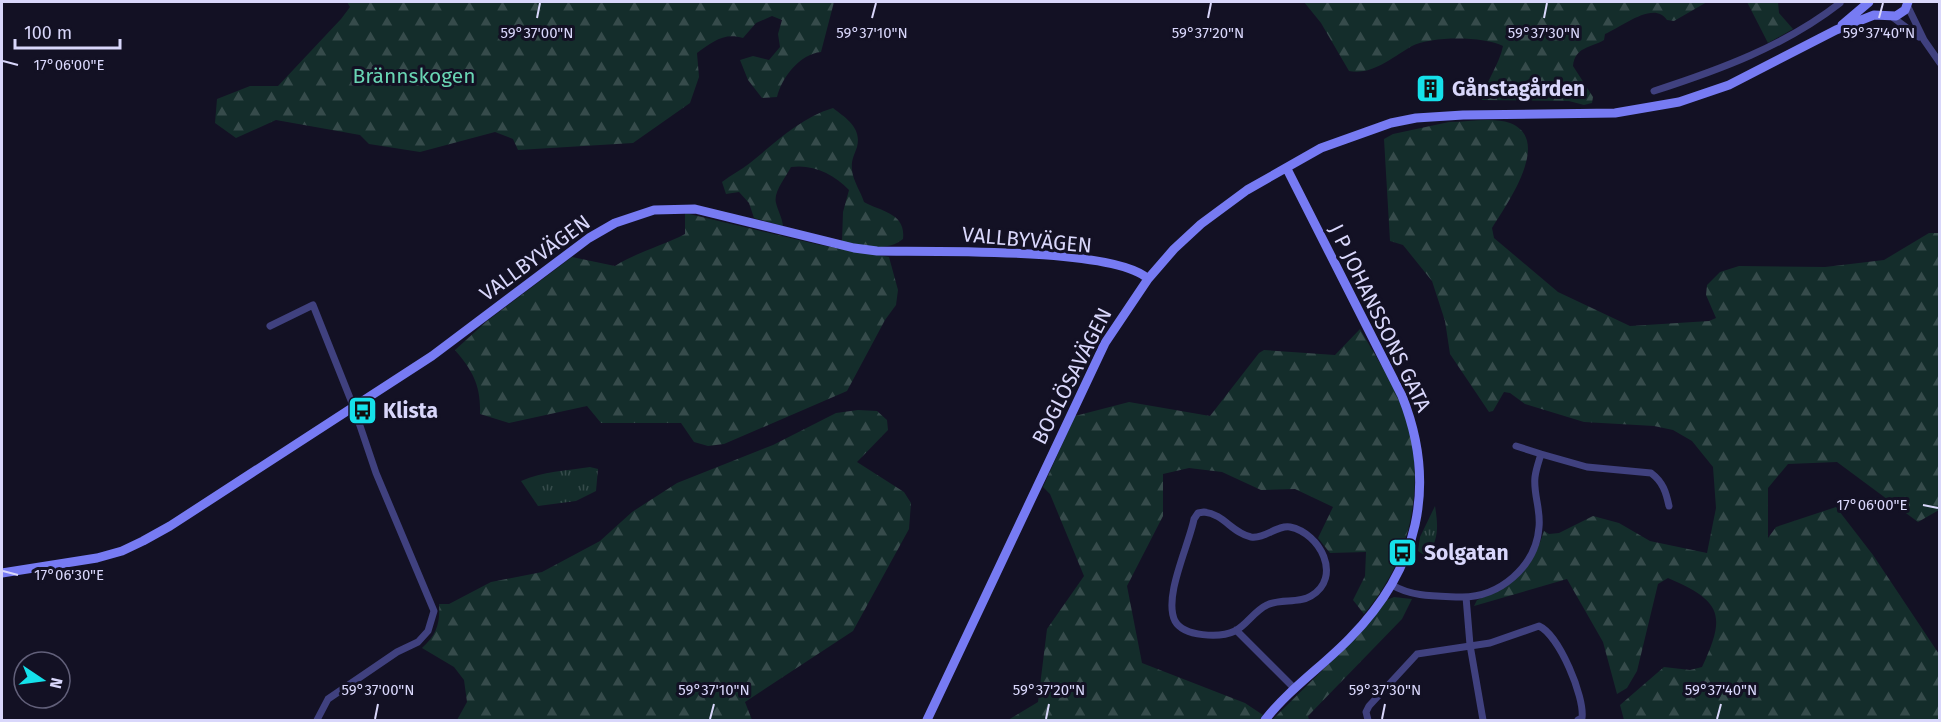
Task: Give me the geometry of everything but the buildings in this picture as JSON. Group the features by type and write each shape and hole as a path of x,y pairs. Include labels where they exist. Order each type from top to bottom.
{"street":[{"name":"BOGLÖSAVÄGEN","path":"1836,30 1869,2"},
{"path":"1873,2 1875,8 1924,40"},
{"path":"1654,91 1761,52 1821,18 1840,3"},
{"path":"1888,16 1901,13 1908,3"},
{"path":"1908,3 1924,40 1940,63"},
{"name":"BOGLÖSAVÄGEN","path":"927,720 1105,343 1148,279 1201,224 1247,190 1321,148 1391,123 1416,118 1581,115 1646,109 1705,94 1770,66 1836,30 1874,15 1888,16"},
{"path":"1761,52 1770,66"},
{"name":"J P JOHANSSONS GATA","path":"1265,720 1368,619 1392,585 1411,542 1419,498 1416,435 1402,396 1287,169"},
{"name":"VALLBYVÄGEN","path":"2,573 71,563 122,551 170,526 432,356 589,238 615,223 654,210 695,209 838,244 878,251 1022,253 1132,269 1148,279"},
{"path":"270,326 313,306 354,408 376,473 434,611 425,636 328,699 318,720"},
{"path":"1516,446 1587,467 1651,472 1662,484 1669,507"},
{"path":"1392,585 1412,594 1466,597 1488,592 1510,581 1534,550 1540,514 1534,478 1540,454"},
{"path":"1198,513 1217,514 1248,536 1256,537 1285,527 1292,528 1313,540 1325,556 1325,578 1311,596 1267,604 1236,630 1219,634 1193,633 1179,626 1174,619 1172,602 1179,570 1198,513"},
{"path":"1466,597 1470,645 1483,720"},
{"path":"1368,720 1366,712 1369,706 1418,654 1490,642 1533,627 1549,632 1577,688 1583,710 1582,718 1578,720"},
{"path":"1236,630 1296,689"}],"green space":[{"name":"Brännskogen","path":"347,2 834,2 821,52 806,57 793,68 779,89 777,97 762,98 748,80 740,60 753,56 769,60 780,47 778,34 782,20 772,16 756,23 743,38 724,37 697,53 699,77 690,103 633,143 518,150 513,139 495,132 420,152 369,144 360,135 276,120 236,138 215,123 217,99 250,86 278,86 341,19 350,7"},
{"path":"1304,2 1707,2 1674,21 1654,13 1637,17 1605,34 1604,40 1580,52 1573,66 1593,97 1592,103 1584,105 1569,101 1482,100 1503,46 1483,40 1458,38 1432,40 1412,46 1366,71 1349,71 1321,23"},
{"path":"1747,2 1778,2 1779,13 1793,29 1768,43"},
{"path":"833,108 852,124 857,134 858,140 852,170 864,202 891,214 901,224 903,239 896,243 874,247 842,242 843,212 849,190 837,179 823,171 799,166 791,167 776,194 776,203 783,226 754,218 749,203 739,192 726,194 722,182 799,124"},
{"path":"1503,121 1522,131 1528,143 1527,158 1515,190 1492,228 1494,238 1558,292 1630,326 1709,321 1716,318 1706,295 1707,285 1720,272 1739,266 1825,267 1884,260 1929,233 1939,233 1939,510 1918,522 1837,462 1788,464 1768,488 1768,538 1776,527 1836,507 1873,555 1939,654 1939,720 1624,720 1620,705 1664,667 1690,670 1702,667 1715,634 1716,622 1709,602 1699,594 1668,578 1658,584 1637,671 1627,688 1617,694 1603,642 1567,579 1474,606 1477,600 1502,589 1520,575 1534,557 1544,531 1549,534 1559,533 1593,516 1619,523 1650,541 1707,553 1716,508 1713,467 1692,441 1673,430 1654,426 1584,422 1525,404 1510,393 1504,392 1493,411 1489,412 1450,354 1445,321 1432,281 1403,245 1390,241 1384,139 1393,134 1449,122"},
{"path":"685,213 820,245 889,257 898,290 896,305 885,320 847,391 724,444 708,446 694,442 681,423 601,423 587,406 509,423 480,414 475,379 455,350 487,321 572,257 615,266 685,234"},
{"path":"1360,329 1390,381 1408,423 1415,485 1408,531 1400,553 1391,575 1364,614 1353,600 1365,576 1366,552 1330,553 1318,538 1333,507 1295,489 1261,490 1222,472 1189,468 1163,474 1163,516 1127,586 1142,663 1245,703 1263,715 1259,720 1008,720 1038,702 1047,629 1084,576 1050,494 1043,487 1075,416 1129,402 1210,416 1259,353 1264,350 1335,355"},
{"path":"858,410 877,411 887,420 888,430 857,462 904,492 911,503 909,529 853,631 745,702 752,720 457,720 467,702 464,680 454,667 422,648 436,628 439,604 449,604 491,582 542,572 600,541 632,512 677,483 773,445 836,413"},
{"path":"590,467 598,469 596,491 576,501 538,506 521,481 546,473"},
{"path":"1435,506 1436,536 1429,554 1424,555 1418,551 1420,537"},
{"path":"1394,597 1412,599 1402,619 1308,716 1309,720 1272,720 1351,642 1387,600"}],"place":[{"name":"Gånstagården","path":"1431,89"},
{"name":"Klista","path":"362,411"},
{"name":"Solgatan","path":"1403,553"}]}
